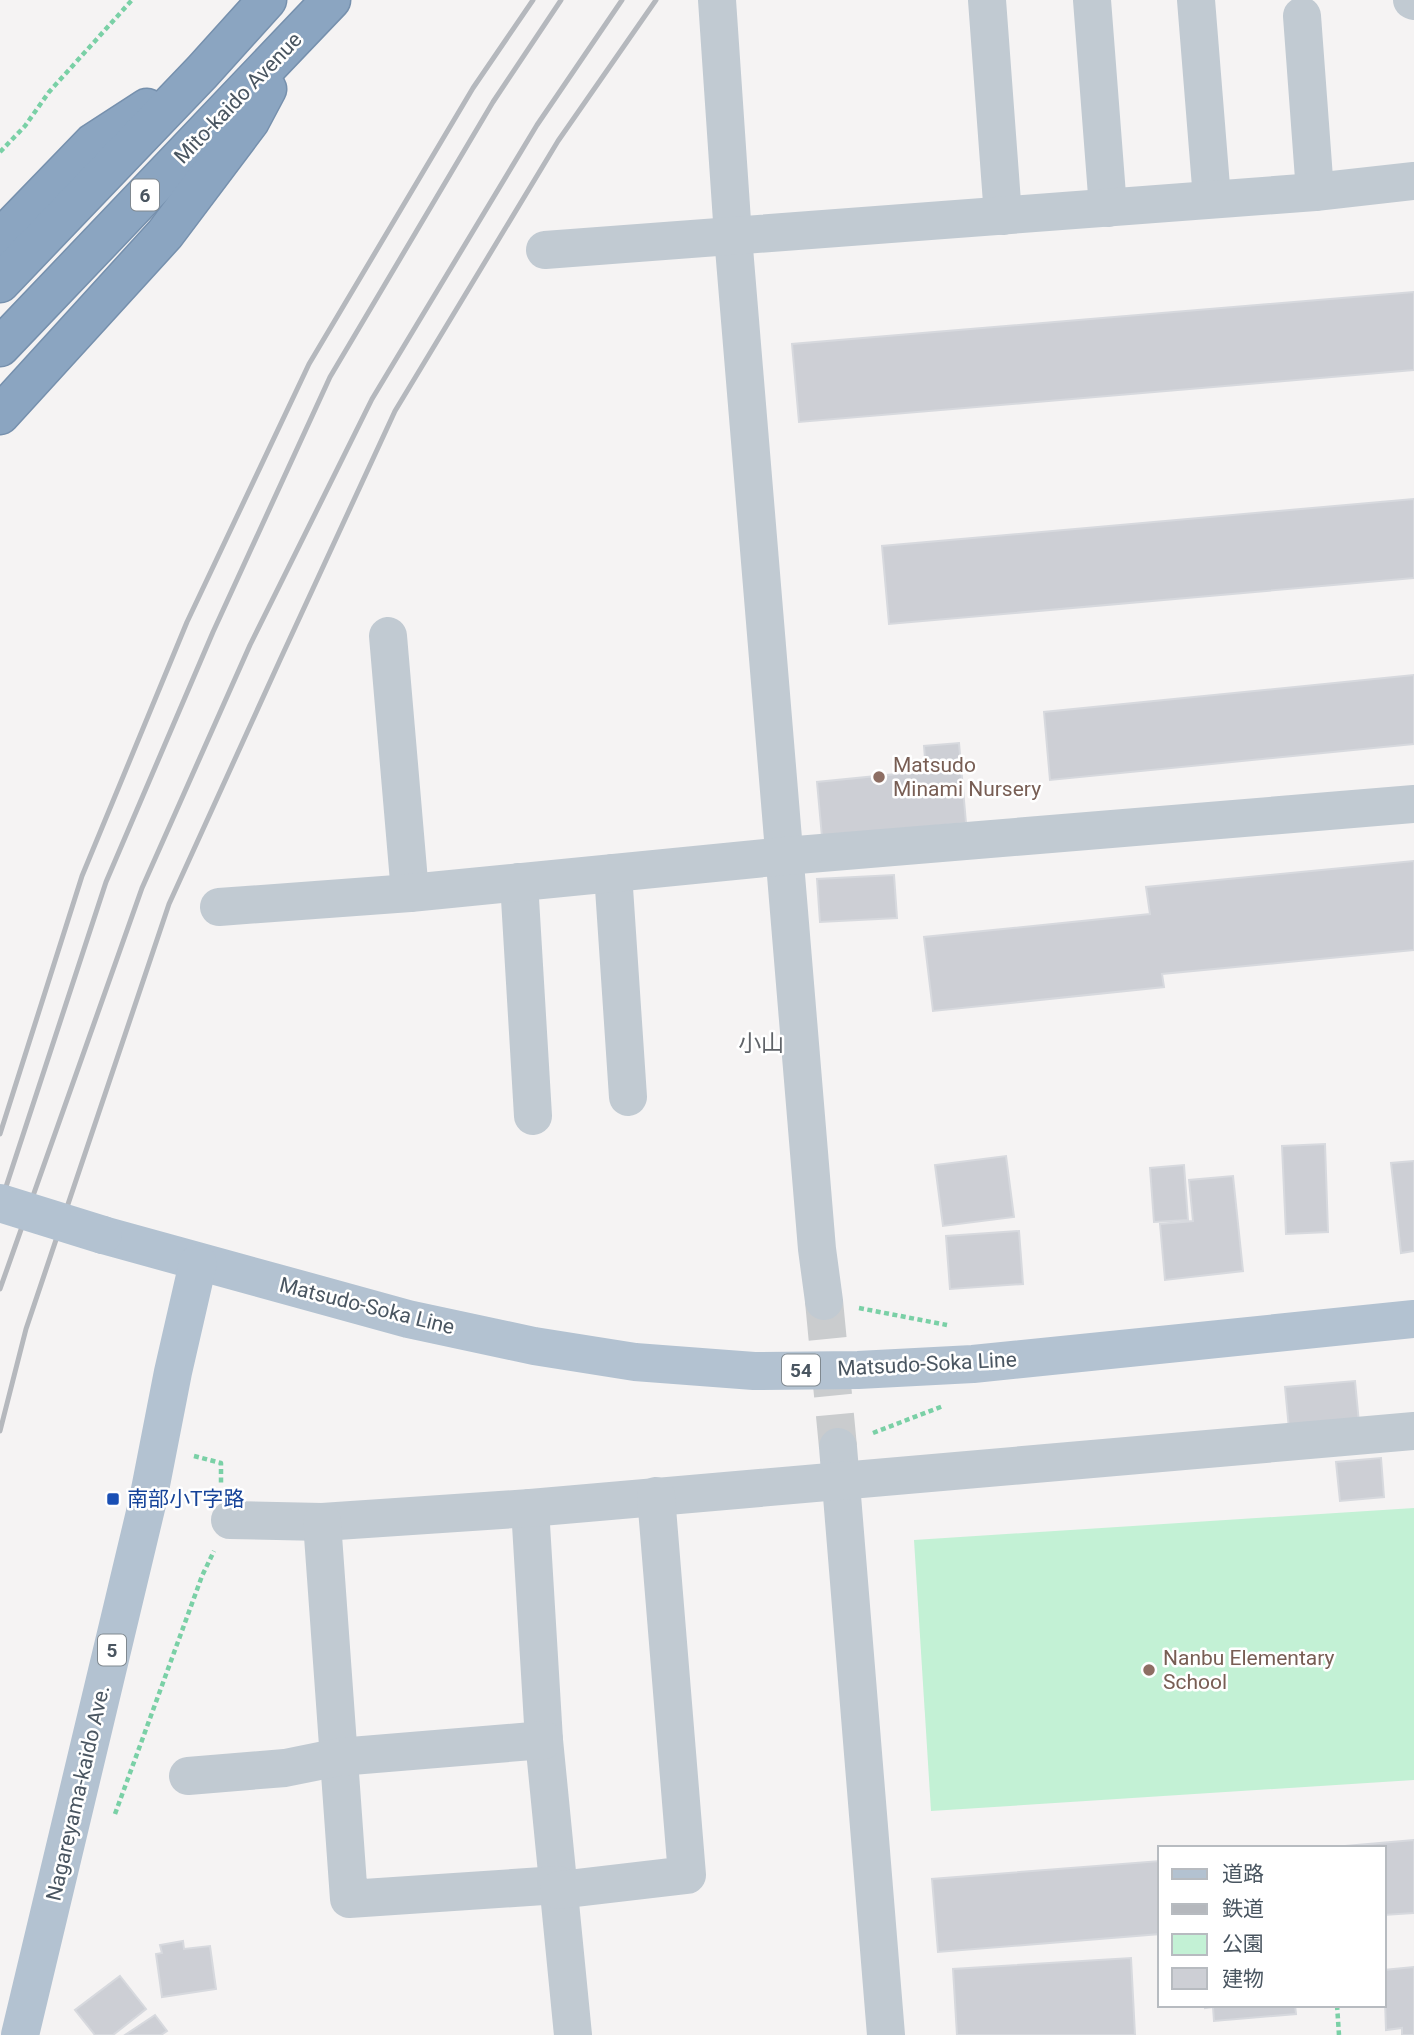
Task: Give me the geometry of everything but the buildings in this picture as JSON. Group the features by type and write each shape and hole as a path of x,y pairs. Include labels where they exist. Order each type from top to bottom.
{"highway":[{"name":"Mito-kaido Avenue","path":"0,283 202,72 267,0"},
{"name":"Mito-kaido Avenue","path":"0,346 331,0"},
{"path":"0,415 165,234 250,121 290,43"},
{"path":"0,239 93,143 202,72"}],"main road":[{"name":"Matsudo-Soka Line","path":"0,1203 198,1263 408,1319 534,1346 635,1362 754,1371 858,1370 973,1364 1414,1319"},
{"name":"Nagareyama-kaido Ave.","path":"20,2035 148,1500 198,1263"}],"street":[{"path":"717,0 733,236 816,1236 824,1301"},
{"path":"987,0 1003,215"},
{"path":"1092,0 1108,208"},
{"path":"1196,0 1212,199"},
{"path":"1302,16 1315,192"},
{"path":"545,250 1315,192 1414,181"},
{"path":"388,636 410,893"},
{"path":"219,906 410,893 785,856 1414,804"},
{"path":"613,873 628,1097"},
{"path":"519,883 533,1116"},
{"path":"225,1505 322,1521 530,1508 656,1496 840,1463 1414,1431"},
{"path":"840,1463 886,2035"},
{"path":"322,1521 349,1899 559,1888 687,1875 656,1496"},
{"path":"530,1508 544,1740 573,2035"},
{"path":"188,1776 285,1768 339,1757 544,1740"}],"path":[{"path":"0,152 25,126 48,92 132,0"},
{"path":"824,1301 950,1326"},
{"path":"840,1463 946,1405"},
{"path":"111,1825 202,1576 225,1505 221,1463 183,1453"},
{"path":"1336,2007 1339,2035"}],"green space":[{"path":"1414,1508 1414,1780 931,1811 914,1540"}],"tunnel":[{"path":"824,1301 838,1447"}],"railway":[{"path":"0,1134 82,876 187,622 309,364 473,88 533,0"},
{"path":"0,1205 106,882 213,632 330,377 493,102 561,0"},
{"path":"0,1289 142,888 250,645 372,399 537,125 622,0"},
{"path":"0,1431 26,1329 169,904 280,660 395,411 558,141 656,0"}],"place":[{"name":"Matsudo Minami Nursery","path":"879,777"},
{"name":"南部小T字路","path":"113,1499"},
{"name":"Nanbu Elementary School","path":"1149,1670"}],"district":[{"name":"小山","path":"761,1043"}]}
